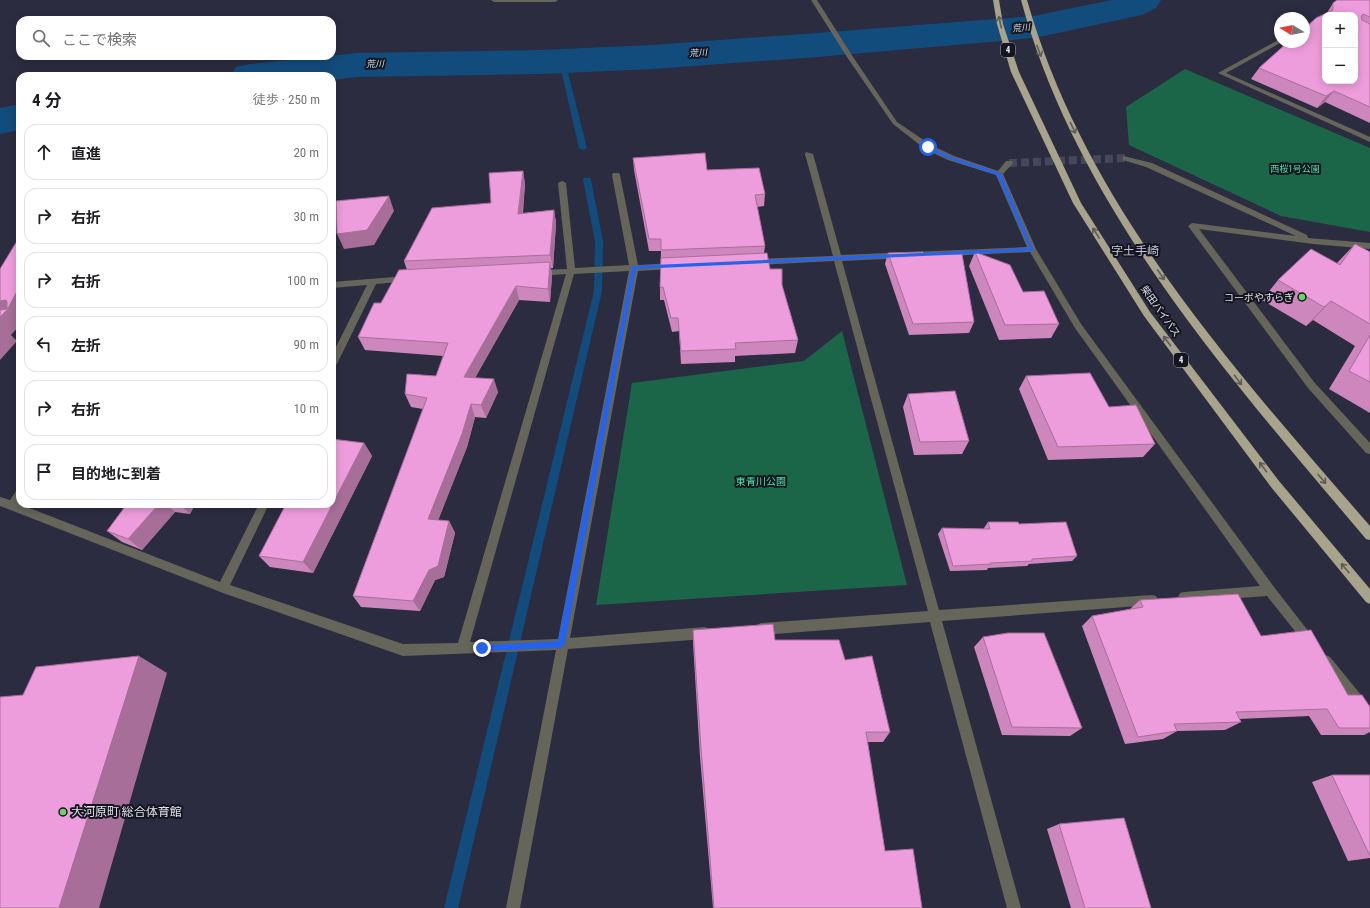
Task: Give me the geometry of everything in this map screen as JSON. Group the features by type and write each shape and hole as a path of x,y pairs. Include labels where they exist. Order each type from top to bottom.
{"highway":[{"name":"柴田バイパス","path":"996,0 1011,60 1026,99 1077,203 1147,314 1276,484 1370,598"},
{"name":"柴田バイパス","path":"1024,0 1040,52 1056,92 1111,201 1176,298 1251,396 1370,535"}],"street":[{"path":"494,0 555,0"},
{"path":"814,0 850,57 895,123 928,147 951,158 999,174 1032,249 1078,326 1270,591 1370,716"},
{"path":"1274,44 1221,73 1370,140"},
{"path":"809,154 836,258 1014,908"},
{"path":"1126,158 1149,165 1313,241"},
{"path":"999,174 1009,163"},
{"path":"513,908 561,644 634,268 616,175"},
{"path":"462,649 571,271 562,183"},
{"path":"1370,246 1313,241 1192,226 1311,385 1370,450"},
{"path":"743,262 1032,249"},
{"path":"532,273 680,265"},
{"path":"336,285 412,279"},
{"path":"336,356 373,281"},
{"path":"12,506 16,500"},
{"path":"0,501 16,508"},
{"path":"17,508 223,588 403,650 536,646 720,632"},
{"path":"223,588 262,508"},
{"path":"1176,598 1270,591"},
{"path":"752,630 1160,599"}],"green space":[{"name":"西桜1号公園","path":"1185,69 1370,148 1370,232 1281,216 1129,145 1126,107"},
{"name":"東青川公園","path":"842,331 907,585 596,605 632,383 804,361"}],"building":[{"path":"1337,0 1370,0 1370,17 1363,14 1361,16 1362,20 1370,24 1370,107 1334,91 1326,96 1259,68 1281,48 1310,48 1310,24 1322,15 1322,84 1358,84 1358,12 1329,12 1333,10 1333,3"},
{"path":"705,153 707,170 759,168 765,194 755,195 765,246 661,250 661,239 649,239 633,158"},
{"path":"523,171 518,214 554,210 550,255 404,261 432,208 491,203 489,173"},
{"path":"389,196 367,230 337,234 336,201"},
{"path":"16,243 16,293 7,310 0,317 0,310 7,309 7,302 6,300 0,301 0,269"},
{"path":"1355,244 1370,252 1370,324 1331,301 1324,307 1278,280 1311,249 1340,265"},
{"path":"923,252 924,254 962,254 974,322 913,324 888,253"},
{"path":"975,252 1010,265 1023,292 1044,291 1059,324 1005,325"},
{"path":"767,253 770,269 782,269 782,285 798,340 735,343 736,349 681,351 678,318 671,318 663,287 660,287 661,258"},
{"path":"550,262 548,289 516,286 464,377 494,379 481,405 471,404 462,434 428,519 449,521 438,566 429,570 413,601 353,596 427,398 405,394 407,374 436,376 448,343 358,337 374,303 381,303 399,270"},
{"path":"1370,335 1370,382 1349,371"},
{"path":"1090,373 1109,407 1136,405 1155,444 1058,447 1026,376"},
{"path":"955,391 969,441 920,442 908,394"},
{"path":"336,440 364,443 336,498"},
{"path":"124,508 155,508 128,539 107,531"},
{"path":"284,508 331,508 303,562 259,556"},
{"path":"988,522 1018,522 1019,524 1066,522 1077,556 1032,559 1032,561 953,566 942,528 990,529"},
{"path":"1238,594 1261,636 1311,630 1348,695 1362,695 1370,707 1370,728 1339,728 1327,709 1236,712 1241,722 1174,724 1177,731 1138,737 1092,616 1143,607 1140,600"},
{"path":"773,624 775,640 839,640 845,660 872,656 890,732 866,732 885,851 913,849 922,908 714,908 693,630"},
{"path":"1008,633 1044,633 1082,728 1012,727 983,637"},
{"name":"大河原町 総合体育館","path":"139,656 59,908 0,908 0,697 23,695 36,667"},
{"path":"1332,775 1370,775 1370,856"},
{"path":"1124,818 1151,908 1085,908 1059,824"}],"waterway":[{"name":"荒川","path":"289,72 357,65 542,62 652,57 1034,27 1129,7 1143,0"},
{"path":"562,61 583,148"},
{"name":"荒川","path":"0,121 16,118"},
{"path":"451,908 598,291 599,241 587,180"}],"tunnel":[{"path":"1009,163 1126,158"}],"place":[{"name":"コーポやすらぎ","path":"1302,297"},
{"name":"大河原町 総合体育館","path":"63,812"}],"district":[{"name":"字土手崎","path":"1135,251"}],"route":[{"path":"482,648 561,644 634,268 1032,249 999,174 951,158 928,147"}]}
